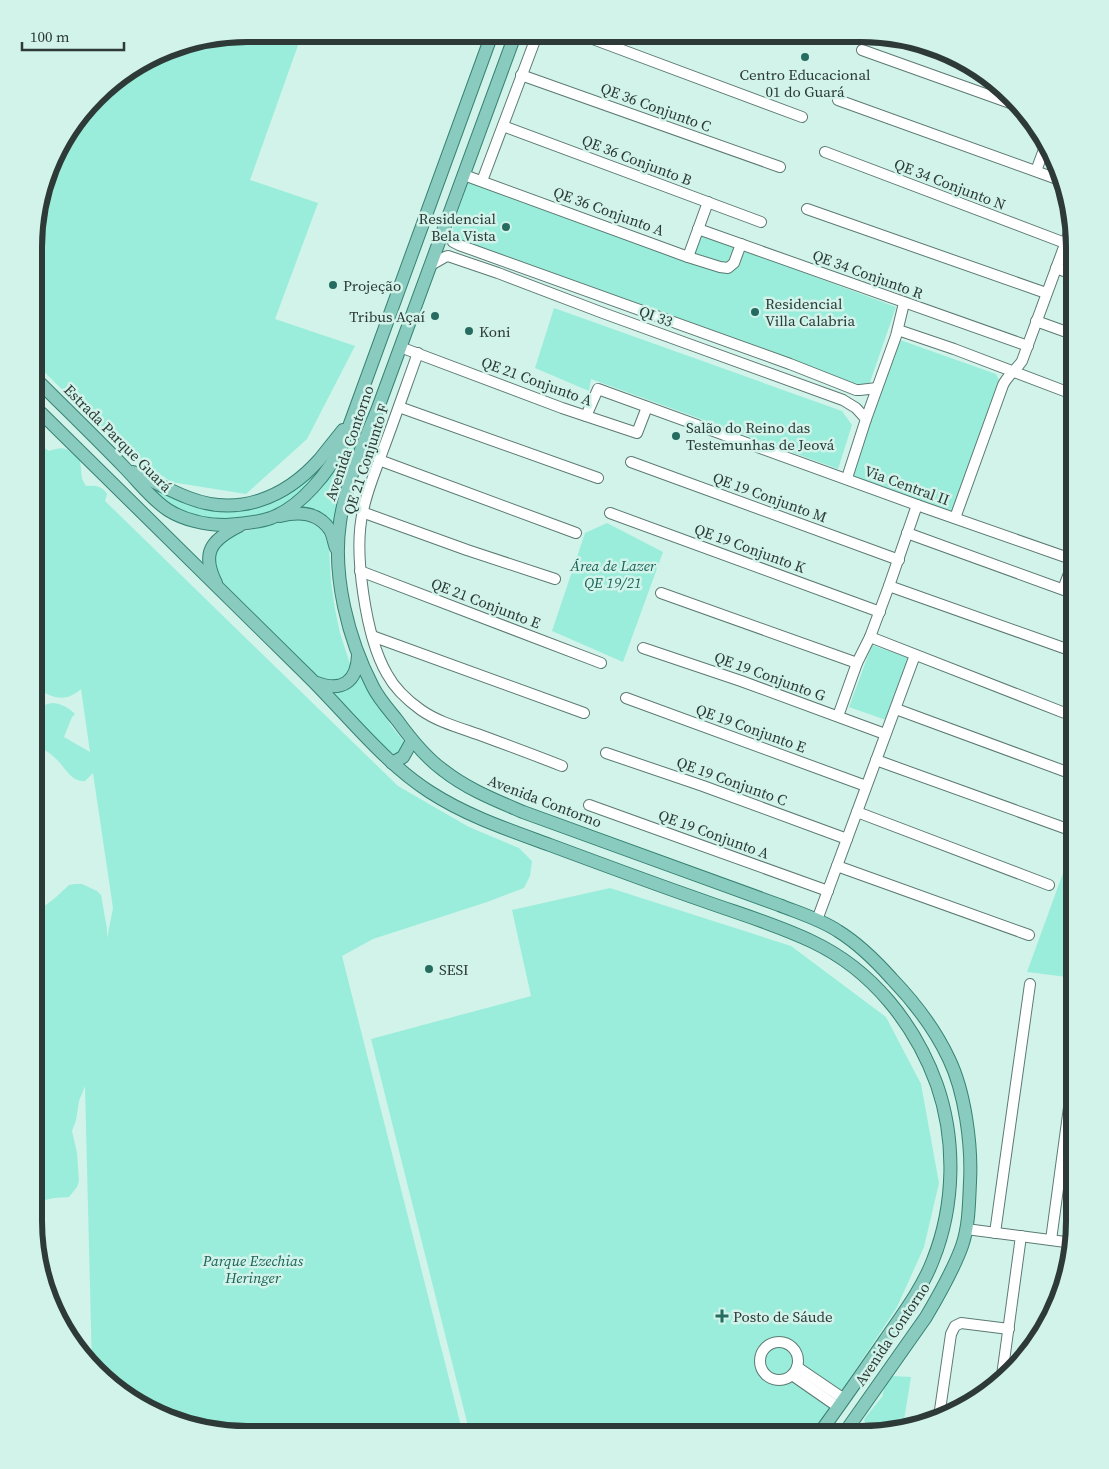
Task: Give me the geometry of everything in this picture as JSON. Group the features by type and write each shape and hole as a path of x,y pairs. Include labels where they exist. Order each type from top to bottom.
{"main road":[{"name":"Avenida Contorno","path":"241,525 271,518 286,510 312,488 336,458 490,42"},
{"path":"494,42 507,56"},
{"name":"Avenida Contorno","path":"512,42 378,408 360,451 344,501 338,553 341,592 358,654 374,688 412,741 441,769 461,784 486,797 523,812 817,920 838,931 878,963 925,1017 949,1059 957,1078 966,1123 971,1168 966,1229 952,1270 938,1298 849,1426"},
{"path":"464,113 471,113 482,124"},
{"name":"Estrada Parque Guará","path":"42,385 168,510 212,525 241,525"},
{"path":"360,393 366,403 378,408"},
{"path":"42,414 218,587"},
{"path":"126,469 190,498 236,506 256,502 276,495 292,485 318,461 350,422"},
{"path":"271,518 291,513 305,513 317,518 330,530 338,553"},
{"path":"218,587 211,573 210,550 225,533 241,525"},
{"name":"Avenida Contorno","path":"218,587 392,763 429,791 453,806 482,819 812,941 843,960 865,977 890,1001 910,1028 937,1085 950,1142 950,1189 942,1229 932,1263 906,1310 824,1426"},
{"path":"314,682 330,687 348,683 357,668 358,654"},
{"path":"392,763 403,756 412,741"},
{"path":"768,924 765,915 767,911 770,907 779,905"},
{"path":"843,960 853,954 856,947 855,943"},
{"path":"950,1189 954,1185 960,1184 965,1185 970,1192"},
{"path":"932,1263 934,1267 942,1272 952,1270"},
{"path":"868,1365 878,1364 883,1370 883,1377"}],"street":[{"path":"482,181 533,42"},
{"path":"601,42 802,117"},
{"path":"862,50 1007,102"},
{"name":"QE 36 Conjunto C","path":"521,75 780,167"},
{"path":"838,100 1055,178"},
{"name":"QE 36 Conjunto B","path":"503,126 761,222"},
{"name":"QE 34 Conjunto N","path":"825,152 1065,243"},
{"path":"1036,171 1043,153"},
{"name":"QE 36 Conjunto A","path":"464,175 720,267 728,268 734,262 741,244"},
{"path":"688,257 708,202"},
{"path":"807,209 1046,293"},
{"name":"QI 33","path":"444,229 455,244 790,364 856,390 877,388"},
{"name":"QE 34 Conjunto R","path":"698,229 1028,346"},
{"path":"955,518 1003,385 1008,376 1014,372 1022,361 1065,243"},
{"name":"QI 33","path":"431,265 445,257 452,257 498,273 843,400 856,408 866,419"},
{"path":"498,273 502,261"},
{"path":"1056,268 1066,272"},
{"name":"Via Central II","path":"904,303 898,330 847,478 917,505 1066,556"},
{"path":"1036,321 1066,332"},
{"path":"898,330 1066,391"},
{"name":"QE 21 Conjunto A","path":"400,347 637,433 647,407"},
{"name":"QE 21 Conjunto F","path":"418,353 362,512 360,571 372,636 377,652 396,688 405,698 421,710 442,721 562,766"},
{"path":"784,379 790,364"},
{"path":"586,416 598,389 847,478"},
{"path":"399,407 598,478"},
{"path":"379,460 576,533"},
{"name":"QE 19 Conjunto M","path":"631,462 899,560"},
{"path":"838,716 857,663 880,612 917,505"},
{"path":"362,512 555,579"},
{"name":"QE 19 Conjunto K","path":"610,513 880,612"},
{"path":"908,533 1066,590"},
{"name":"QE 21 Conjunto E","path":"360,571 602,664"},
{"path":"1063,589 1066,582"},
{"path":"889,586 1066,649"},
{"path":"661,593 857,663"},
{"path":"372,636 584,713"},
{"path":"870,637 1066,714"},
{"name":"QE 19 Conjunto G","path":"643,648 758,687 885,734"},
{"path":"817,920 915,655"},
{"path":"374,688 387,674"},
{"name":"QE 19 Conjunto E","path":"626,698 866,786"},
{"path":"896,708 1066,772"},
{"name":"QE 19 Conjunto C","path":"606,753 703,786 847,839"},
{"path":"876,760 1066,829"},
{"name":"QE 19 Conjunto A","path":"589,805 828,891"},
{"path":"857,812 1049,885"},
{"path":"837,866 1029,935"},
{"path":"995,1233 1030,984"},
{"path":"1051,1240 1066,1129"},
{"path":"966,1229 1065,1242"},
{"path":"1003,1371 1021,1236"},
{"path":"940,1411 951,1334 955,1326 961,1323 1009,1329"},
{"path":"794,1371 841,1403"}],"green space":[{"path":"247,42 299,42 250,180 318,203 275,319 355,346 307,439 246,494 171,482 119,445 42,370 42,247 44,221 49,194 58,169 70,145 93,112 112,93 145,70 181,53 207,46"},
{"path":"476,182 691,262 700,234 896,307 869,385 856,386 466,243 454,236 453,226 468,183"},
{"path":"554,308 842,411 852,425 838,469 591,379 589,391 535,368"},
{"path":"900,340 996,374 999,380 954,511 949,514 852,480 864,421 895,343"},
{"path":"359,411 368,414 338,496 333,532 298,509 311,499 330,478 343,453"},
{"name":"Parque Ezechias Heringer","path":"42,445 49,451 59,448 66,449 80,460 82,479 86,486 96,486 103,489 107,494 105,501 398,786 469,827 519,848 532,861 530,876 524,888 373,939 342,956 461,1426 234,1426 207,1423 181,1416 145,1399 112,1376 92,1355 85,1086 79,1101 72,1131 77,1153 79,1181 77,1187 69,1197 49,1199 42,1202 42,908 69,885 82,884 101,895 107,938 113,908 93,773 85,781 75,779 59,761 42,748 42,706 55,703 65,706 75,714 64,737 90,752 81,689 75,694 63,698 42,692"},
{"path":"334,445 320,473 294,499 278,509 260,516 216,522 182,512 151,487 189,504 262,505"},
{"path":"300,519 315,525 322,531 329,549 335,609 350,664 350,671 341,682 319,678 219,579 212,555 228,536 288,520"},
{"name":"Área de Lazer QE 19/21","path":"607,523 663,552 623,662 552,631 585,533"},
{"path":"872,645 909,658 886,720 849,707"},
{"path":"358,674 392,727 405,743 398,755 387,749 329,692"},
{"path":"1066,865 1066,977 1027,972"},
{"path":"610,888 791,946 886,1017 921,1084 939,1183 924,1247 897,1307 819,1425 468,1426 371,1039 531,996 512,910"},
{"path":"892,1376 911,1377 904,1423 866,1426 864,1419 882,1397 885,1384"}],"place":[{"name":"Centro Educacional 01 do Guará","path":"805,57"},
{"name":"Residencial Bela Vista","path":"506,227"},
{"name":"Projeção","path":"333,285"},
{"name":"Residencial Villa Calabria","path":"755,312"},
{"name":"Tribus Açaí","path":"435,316"},
{"name":"Koni","path":"469,331"},
{"name":"Salão do Reino das Testemunhas de Jeová","path":"676,436"},
{"name":"SESI","path":"429,969"},
{"name":"Posto de Sáude","path":"722,1316"}]}
